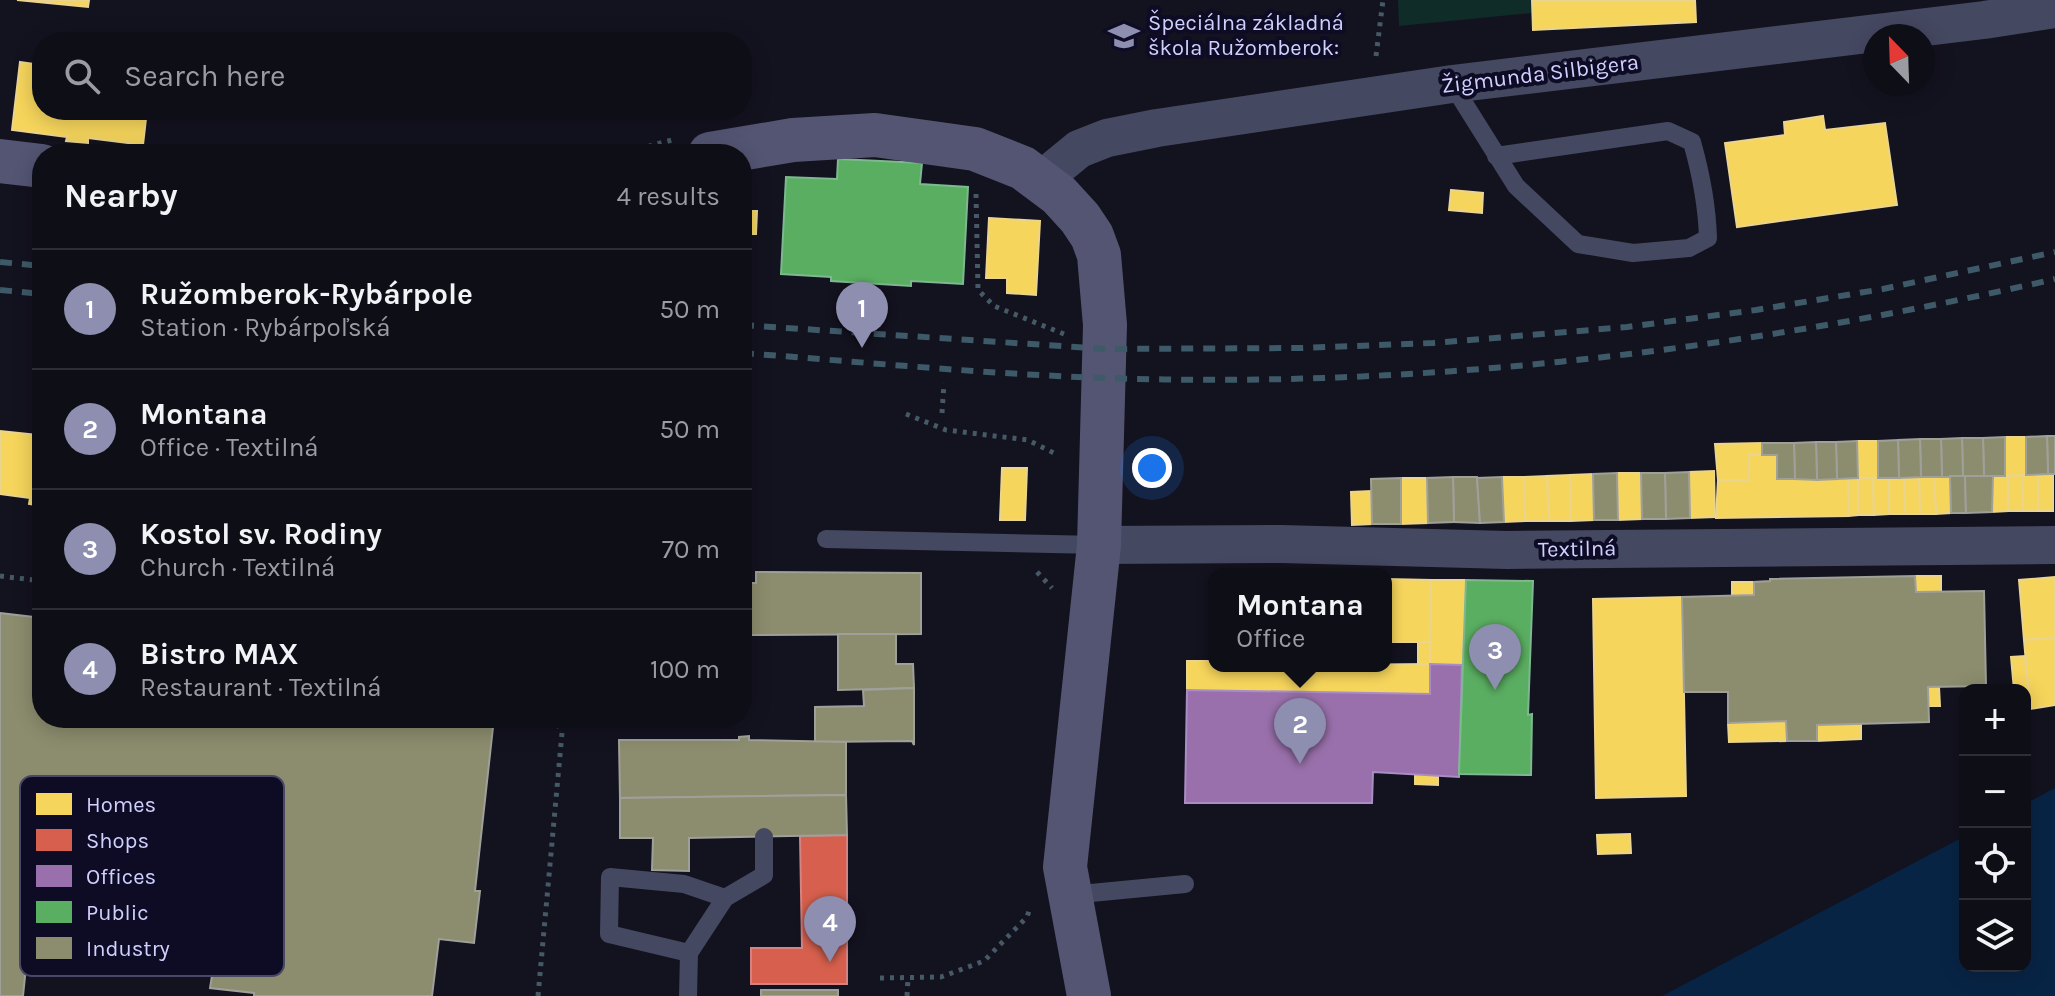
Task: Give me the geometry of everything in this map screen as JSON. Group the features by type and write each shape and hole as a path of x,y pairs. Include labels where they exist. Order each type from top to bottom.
{"street":[{"path":"1938,0 1984,20"},
{"name":"Žigmunda Silbigera","path":"1040,181 1079,149 1107,138 1452,84 2055,9"},
{"path":"752,144 875,135 975,149 1023,168 1059,195 1092,236 1099,255 1105,325 1099,545 1065,867 1050,900 1089,996"},
{"path":"0,161 32,165"},
{"name":"Textilná","path":"1099,545 1281,544 1523,550 2055,545"}],"lane":[{"path":"1452,84 1496,156 1516,186 1578,244 1633,253 1689,248 1708,238 1703,186 1692,142 1668,131 1496,156"},
{"path":"826,539 1099,545"},
{"path":"688,996 689,953 725,898 764,875 764,837"},
{"path":"689,953 609,934 610,877 684,884 725,898"},
{"path":"1050,900 1185,884"}],"path":[{"path":"1371,96 1383,0"},
{"path":"977,248 978,290 994,306 1068,335 1105,325"},
{"path":"942,413 944,383"},
{"path":"906,414 946,430 1028,440 1068,459"},
{"path":"1034,570 1055,592"},
{"path":"0,576 32,580"},
{"path":"538,996 562,733 560,728"},
{"path":"880,978 941,977 984,961 1027,917 1050,900"},
{"path":"907,996 908,978"}],"green space":[{"path":"1398,0 1665,0 1399,26"}],"water":[{"path":"2055,788 2055,996 1662,996 1959,839 1959,972 2031,972 2031,801"}],"building: Homes":[{"path":"17,0 89,0 88,7"},
{"path":"1532,0 1695,0 1696,22 1533,30"},
{"path":"20,62 32,64 32,120 146,120 143,144 88,138 88,143 66,141 67,137 12,130"},
{"path":"1823,116 1825,130 1885,123 1897,205 1737,227 1725,143 1785,135 1784,122"},
{"path":"1451,190 1483,193 1482,213 1449,210"},
{"path":"752,211 757,211 756,234 752,234"},
{"path":"989,218 1040,221 1036,295 1007,293 1007,278 986,278"},
{"path":"0,431 32,434 32,504 29,504 30,498 0,494"},
{"path":"2005,437 2026,437 2026,475 2005,476"},
{"path":"1857,441 1878,441 1878,478 1858,478"},
{"path":"1762,443 1762,455 1749,455 1749,480 1718,480 1715,444"},
{"path":"1749,455 1777,455 1777,479 1848,479 1849,516 1716,518 1718,480 1749,480"},
{"path":"1002,468 1027,468 1025,520 1000,520"},
{"path":"1714,471 1715,517 1690,518 1689,472"},
{"path":"1617,473 1641,473 1642,519 1618,520"},
{"path":"1593,474 1594,520 1571,521 1570,475"},
{"path":"2053,474 2053,511 2038,511 2038,475"},
{"path":"1570,475 1571,521 1549,521 1547,476"},
{"path":"2022,475 2038,475 2038,511 2023,511"},
{"path":"2022,475 2023,511 2008,511 2008,476"},
{"path":"1547,476 1549,521 1525,521 1524,477"},
{"path":"1950,476 1951,513 1936,514 1934,477"},
{"path":"1993,476 2008,476 2008,511 1992,512"},
{"path":"1502,477 1524,477 1525,521 1504,522"},
{"path":"1919,477 1934,477 1936,514 1920,514"},
{"path":"1919,477 1920,514 1905,514 1904,478"},
{"path":"1401,478 1427,478 1428,523 1401,524"},
{"path":"1858,478 1873,478 1874,515 1858,515"},
{"path":"1858,478 1858,515 1849,516 1848,479"},
{"path":"1873,478 1889,478 1889,514 1874,515"},
{"path":"1889,478 1904,478 1905,514 1889,514"},
{"path":"1371,491 1372,524 1352,525 1351,492"},
{"path":"1915,576 1941,576 1941,592 1916,592"},
{"path":"2055,577 2055,638 2024,640 2019,580"},
{"path":"1392,579 1431,580 1430,642 1392,642"},
{"path":"1431,580 1466,580 1462,665 1430,664"},
{"path":"1732,582 1754,582 1754,595 1732,596"},
{"path":"1682,597 1686,796 1596,798 1593,599"},
{"path":"2055,638 2055,705 2031,709 2031,684 2028,684 2024,640"},
{"path":"1418,642 1430,642 1430,664 1418,664"},
{"path":"2025,656 2028,684 2013,684 2011,657"},
{"path":"1187,661 1208,661 1208,672 1392,672 1392,664 1430,664 1430,694 1187,690"},
{"path":"1928,687 1939,687 1940,706 1929,706"},
{"path":"1786,721 1787,741 1729,742 1728,723"},
{"path":"1861,723 1861,739 1817,741 1817,725"},
{"path":"1415,774 1438,776 1438,785 1415,784"},
{"path":"1630,834 1631,853 1598,854 1597,835"}],"building: Shops":[{"path":"847,835 847,984 751,984 751,948 802,948 800,836"}],"building: Offices":[{"path":"1430,664 1462,665 1459,777 1373,772 1372,803 1185,803 1187,690 1430,694"}],"building: Public":[{"path":"838,159 922,163 920,184 968,187 963,284 911,281 911,286 781,274 786,177 837,179"},
{"path":"1466,580 1533,581 1528,715 1532,714 1531,775 1459,774"}],"building: Industry":[{"path":"2047,436 2055,436 2055,474 2048,474"},
{"path":"2047,436 2048,474 2026,475 2026,437"},
{"path":"2005,437 2005,476 1984,476 1983,438"},
{"path":"1962,438 1983,438 1984,476 1963,477"},
{"path":"1962,438 1963,477 1942,477 1941,439"},
{"path":"1920,439 1941,439 1942,477 1921,477"},
{"path":"1920,439 1921,477 1899,478 1898,440"},
{"path":"1898,440 1899,478 1878,478 1878,441"},
{"path":"1857,441 1858,478 1837,479 1836,442"},
{"path":"1816,442 1836,442 1837,479 1817,480"},
{"path":"1816,442 1817,480 1795,479 1794,443"},
{"path":"1762,443 1794,443 1795,479 1777,479 1777,455 1762,455"},
{"path":"1689,472 1690,518 1666,519 1665,473"},
{"path":"1617,473 1618,520 1594,520 1593,474"},
{"path":"1641,473 1665,473 1666,519 1642,519"},
{"path":"1950,476 1965,476 1966,513 1951,513"},
{"path":"1965,476 1993,476 1992,512 1966,513"},
{"path":"1453,477 1477,477 1480,523 1454,522"},
{"path":"1453,477 1454,522 1428,523 1427,478"},
{"path":"1502,477 1504,522 1480,523 1477,478"},
{"path":"1401,478 1401,524 1372,524 1371,479"},
{"path":"756,572 921,573 921,634 752,635 752,583 756,583"},
{"path":"1915,576 1916,592 1984,591 1986,684 1928,687 1929,722 1817,725 1817,741 1787,741 1786,721 1728,723 1728,692 1684,692 1682,597 1754,595 1754,582 1770,579"},
{"path":"0,613 32,617 32,728 493,728 475,891 480,891 474,943 439,939 432,996 254,996 254,993 210,988 212,976 284,976 284,776 20,776 20,976 25,976 23,996 0,996"},
{"path":"838,634 896,634 896,664 913,664 914,688 838,690"},
{"path":"914,688 914,745 912,741 815,742 815,707 864,706 863,690"},
{"path":"749,736 749,740 846,742 846,795 620,798 619,740 739,740 739,737"},
{"path":"846,795 847,835 689,838 689,871 652,870 653,838 620,838 620,798"},
{"path":"761,990 838,990 838,996 761,996"}],"railway":[{"path":"752,326 1106,349 1302,348 1433,343 1627,327 1756,310 1883,289 2055,252"},
{"path":"0,262 32,265"},
{"path":"752,354 1106,378 1226,380 1345,377 1465,370 1703,344 1821,326 2055,279"},
{"path":"0,290 32,293"}],"place":[{"name":"Špeciálna základná škola Ružomberok:","path":"1124,36"},
{"name":"Ružomberok-Rybárpole","path":"862,348"},
{"name":"Kostol sv. Rodiny","path":"1495,690"},
{"name":"Montana","path":"1300,764"},
{"name":"Bistro MAX","path":"830,962"}]}
